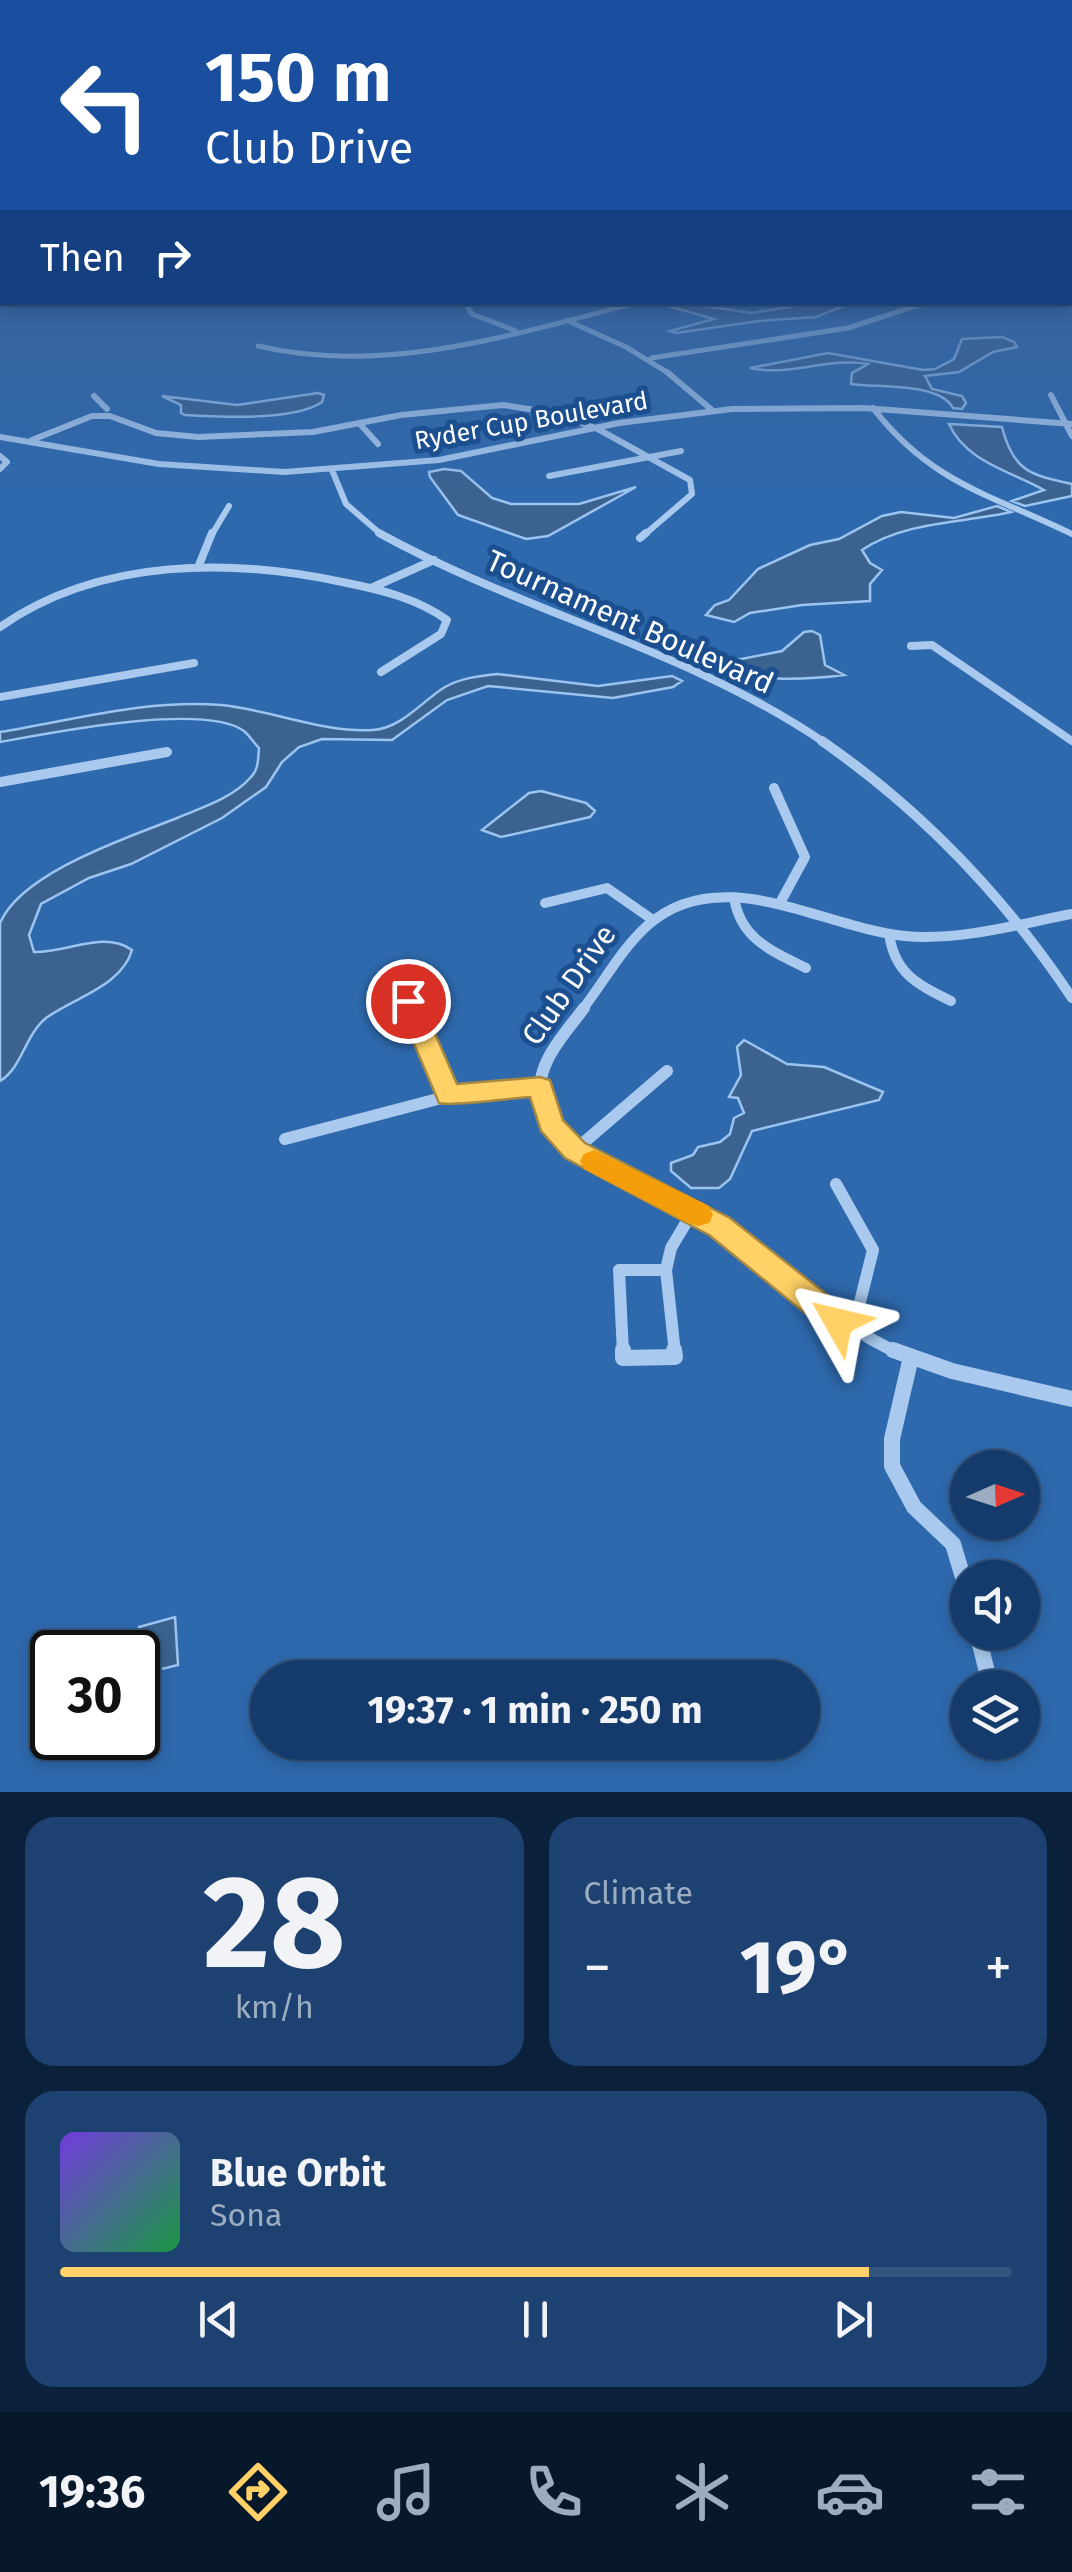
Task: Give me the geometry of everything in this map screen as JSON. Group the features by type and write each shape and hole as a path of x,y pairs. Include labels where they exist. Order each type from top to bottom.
{"street":[{"path":"258,346 302,354 374,356 423,351 516,331"},
{"path":"589,331 650,358 680,378 712,410"},
{"path":"650,358 836,331"},
{"path":"1050,395 1072,436"},
{"path":"94,396 109,413 147,431 184,437 302,433 492,405 548,412 596,428 685,476 693,489 640,538"},
{"path":"873,408 893,439 926,467 1072,534"},
{"name":"Ryder Cup Boulevard","path":"0,436 184,466 260,472 332,470 461,456 596,428 712,410 873,408 1068,424"},
{"path":"31,441 109,413"},
{"path":"359,423 378,444"},
{"path":"549,476 682,451"},
{"path":"0,456 8,460 0,469"},
{"name":"Tournament Boulevard","path":"332,470 346,504 366,524 434,560 695,670 772,710 846,757 952,847 1020,923 1072,998"},
{"path":"200,566 206,543 229,506"},
{"path":"370,588 434,560"},
{"path":"0,627 40,604 91,584 139,572 200,566 269,568 370,588 439,613 448,623 442,634 382,672"},
{"path":"911,646 932,645 1072,741"},
{"path":"0,698 194,663"},
{"path":"0,782 167,752"},
{"path":"774,788 805,857 780,903"},
{"name":"Club Drive","path":"545,904 607,888 653,920"},
{"path":"734,897 736,917 744,932 806,968"},
{"name":"Club Drive","path":"1072,914 923,936 889,934 780,903 734,897 690,903 653,920 640,932 552,1052 540,1086 550,1124 575,1150 692,1211 745,1246 809,1301 853,1330 911,1357 1072,1399"},
{"path":"889,934 891,957 900,972 951,1001"},
{"path":"408,1001 448,1096"},
{"path":"575,1150 666,1071"},
{"name":"Club Drive","path":"284,1139 472,1090 540,1086"},
{"path":"836,1184 873,1250 853,1330"},
{"path":"666,1270 620,1270 623,1358 676,1356 666,1270 671,1248 692,1211"},
{"path":"911,1357 892,1439 892,1466 914,1507 953,1544 958,1560"}],"shaded area":[{"path":"0,331 1072,331 1072,1792 0,1792"},
{"path":"1002,337 1017,347 993,352 959,372 925,376 932,389 962,396 966,403 962,409 921,390 851,384 852,373 868,364 750,368 828,353 935,369 954,359 962,339"},
{"path":"324,395 322,402 310,408 236,417 185,415 181,405 162,396 237,405"},
{"path":"949,424 1002,427 1012,453 1025,469 1072,484 1072,496 1025,506 1012,501 1044,490 978,457 966,448"},
{"path":"461,471 492,498 511,504 579,504 636,487 548,536 526,539 458,515 430,477 429,472"},
{"path":"997,506 1011,512 915,528 862,550 870,563 882,570 870,584 870,601 750,613 734,622 706,615 715,605 729,600 758,569 810,545 839,539 882,516 901,512 954,518"},
{"path":"804,632 820,635 825,665 844,675 762,677 716,664 782,651"},
{"path":"497,674 598,686 672,676 682,681 673,687 613,698 488,686 447,700 392,740 322,739 299,747 282,762 266,787 222,818 41,904 29,935 34,952 97,942 121,944 132,950 127,962 108,982 46,1018 14,1068 0,1081 0,923 12,905 30,888 78,859 235,791 255,771 259,748 244,731 196,719 126,722 0,742 0,732 110,712 193,704 240,708 335,728 373,730 402,719 451,684"},
{"path":"541,791 586,803 595,811 590,817 501,837 482,830 529,793"},
{"path":"744,1040 787,1064 824,1067 883,1092 879,1100 752,1131 730,1179 719,1188 691,1188 671,1171 671,1163 693,1155 698,1147 720,1142 730,1134 734,1118 744,1113 738,1098 729,1097 741,1075 737,1047"},
{"path":"175,1617 178,1665 160,1669 160,1630 139,1627"}],"slow traffic":[{"path":"594,1161 698,1215"}],"route":[{"path":"408,1001 448,1096 472,1090 540,1086 550,1124 575,1150 719,1226 838,1322"}]}
